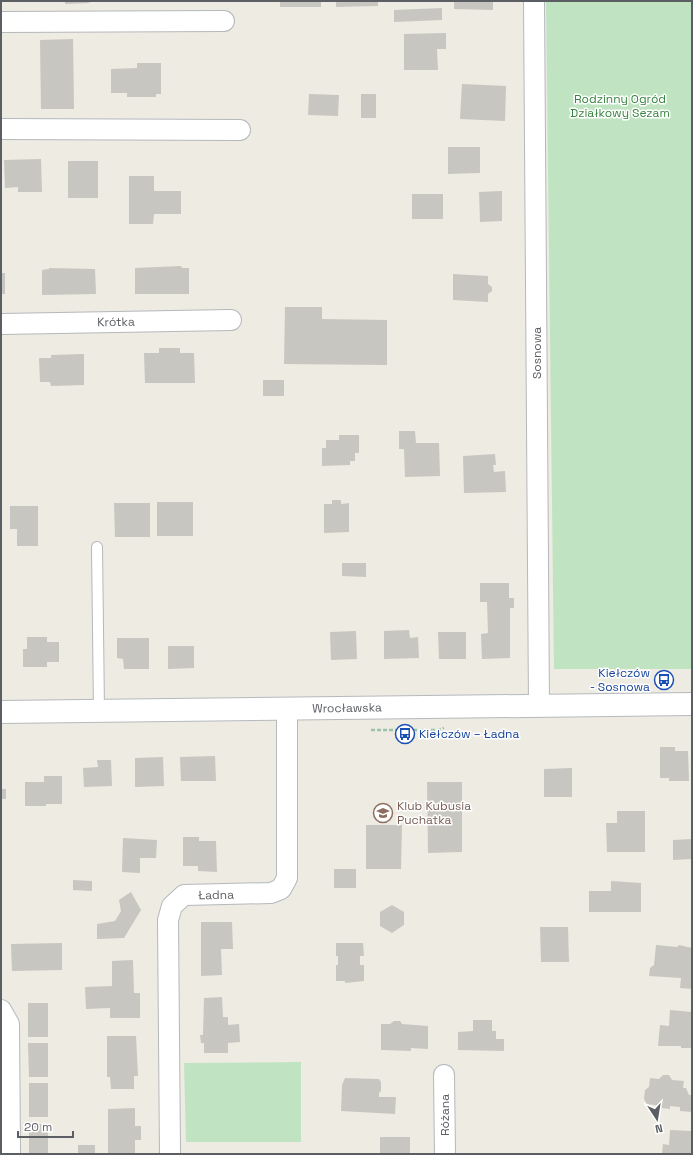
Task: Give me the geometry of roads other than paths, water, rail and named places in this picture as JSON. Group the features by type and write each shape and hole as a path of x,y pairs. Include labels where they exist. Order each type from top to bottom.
{"street":[{"name":"Sosnowa","path":"534,1 539,706"},
{"path":"1,22 224,21"},
{"path":"1,130 240,130"},
{"name":"Krótka","path":"1,324 231,320"},
{"name":"Wrocławska","path":"1,712 692,704"},
{"name":"Ładna","path":"170,1154 168,920 172,906 184,895 271,894 281,889 287,878 286,709"},
{"path":"1,1010 9,1024 10,1154"},
{"name":"Różana","path":"444,1075 445,1154"}],"lane":[{"path":"97,547 98,711"}],"place":[{"name":"Kiełczów - Sosnowa","path":"664,680"},
{"name":"Kiełczów – Ładna","path":"405,734"},
{"name":"Klub Kubusia Puchatka","path":"383,813"}],"park label":[{"name":"Rodzinny Ogród Działkowy Sezam","path":"620,106"}]}
